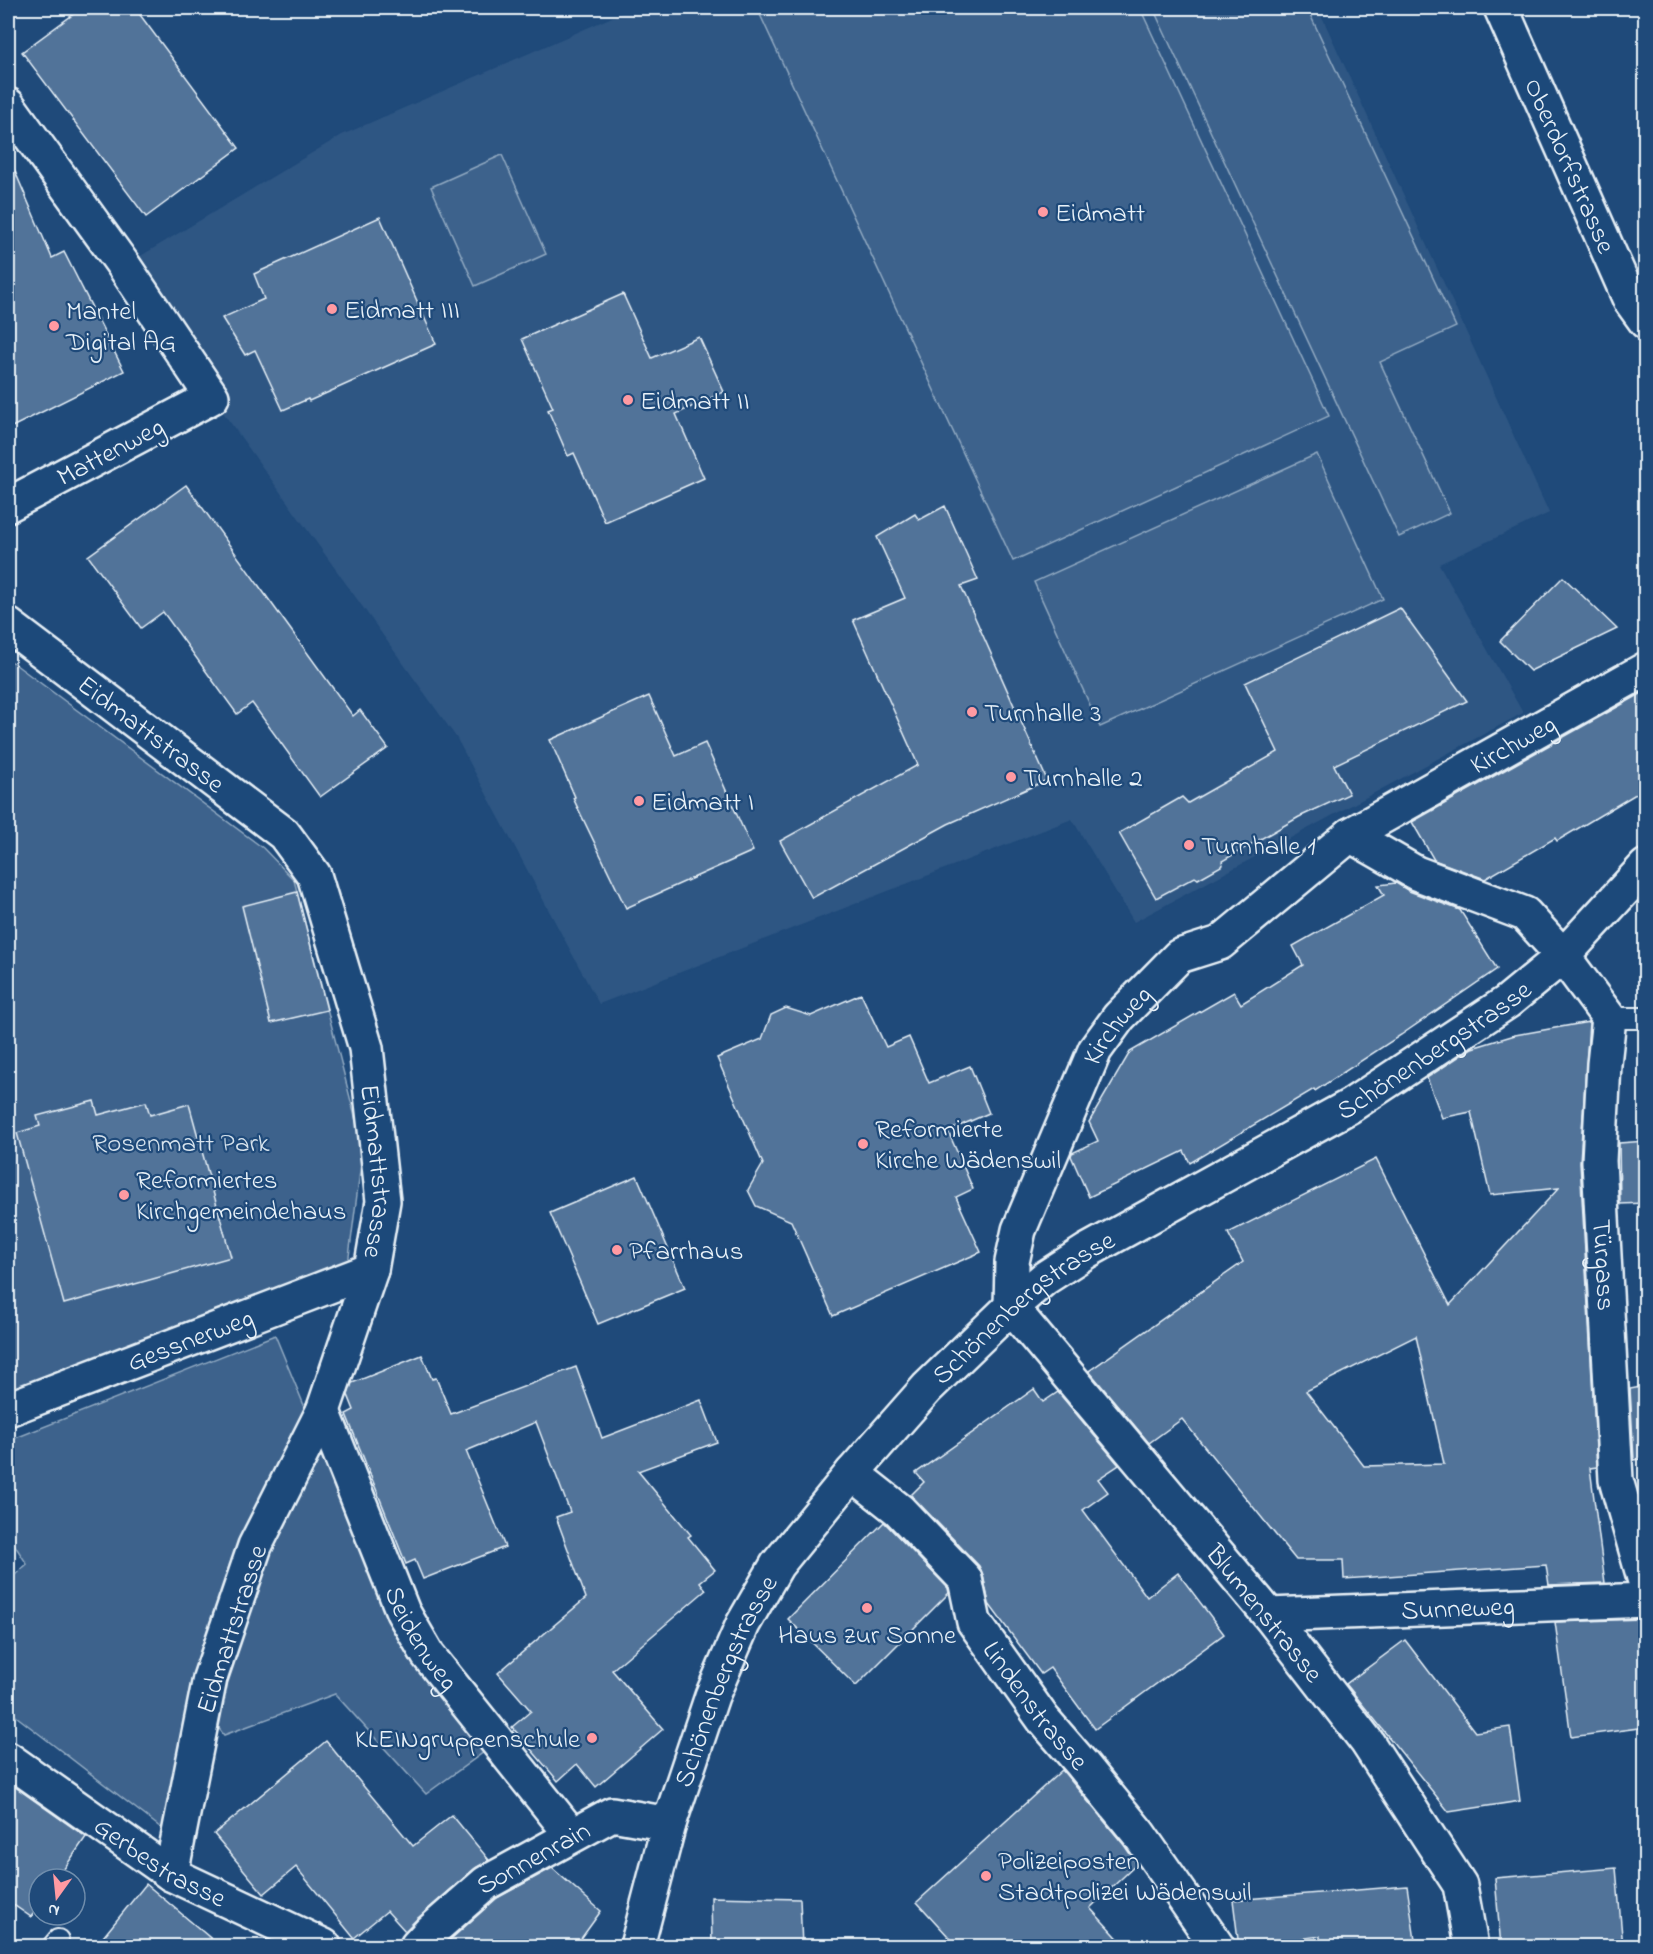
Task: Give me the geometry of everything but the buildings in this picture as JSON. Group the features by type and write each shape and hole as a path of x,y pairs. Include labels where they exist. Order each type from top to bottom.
{"street":[{"name":"Oberdorfstrasse","path":"1501,8 1630,300 1646,322"},
{"name":"Mattenweg","path":"8,105 124,266 212,397 8,505"},
{"name":"Eidmattstrasse","path":"8,625 284,834 314,875 366,1048 382,1201 371,1270 323,1411 255,1546 210,1678 171,1874"},
{"name":"Kirchweg","path":"1011,1307 1012,1262 1019,1230 1095,1050 1119,1017 1179,956 1220,943 1350,835 1646,669"},
{"path":"1350,835 1416,873 1525,914 1563,956 1609,1018"},
{"name":"Schönenbergstrasse","path":"637,1947 669,1824 712,1696 742,1624 777,1565 852,1473 927,1388 1011,1307 1046,1278 1087,1251 1350,1106 1507,1002 1563,956 1646,866"},
{"name":"Türgass","path":"1609,1018 1599,1161 1616,1480 1646,1585"},
{"name":"Gessnerweg","path":"8,1409 371,1270"},
{"name":"Blumenstrasse","path":"1011,1307 1269,1615 1367,1742 1461,1885 1471,1947"},
{"name":"Seidenweg","path":"323,1411 403,1612 423,1646 572,1834"},
{"name":"Lindenstrasse","path":"852,1473 899,1510 965,1579 974,1622 1043,1719 1139,1834 1217,1947"},
{"name":"Sunneweg","path":"1269,1615 1646,1600"},
{"name":"Gerbestrasse","path":"8,1759 171,1874 324,1947"},
{"name":"Sonnenrain","path":"417,1947 430,1932 486,1883 612,1814 669,1824"}],"lane":[{"path":"1609,1018 1646,1018"}],"shaded area":[{"name":"Eidmatt","path":"633,8 1318,8 1549,513 1439,564 1523,713 1134,922 1072,819 599,1004 456,737 212,397 124,266 342,135"}],"green space":[{"name":"Eidmatt","path":"757,8 1140,8 1329,416 1013,561"},
{"path":"1153,8 1307,8 1456,327 1380,362 1450,513 1399,537"},
{"path":"502,155 546,254 475,286 431,187"},
{"path":"1317,454 1383,599 1100,727 1034,582"},
{"name":"Rosenmatt Park","path":"8,659 263,848 294,880 363,1148 348,1264 8,1396"},
{"path":"275,1335 404,1648 488,1749 426,1794 335,1694 224,1735 194,1696 165,1831 8,1710 8,1581 27,1564 8,1535 8,1441"}],"place":[{"name":"Eidmatt","path":"1043,212"},
{"name":"Eidmatt III","path":"332,309"},
{"name":"Mantel Digital AG","path":"54,326"},
{"name":"Eidmatt II","path":"628,400"},
{"name":"Turnhalle 3","path":"972,712"},
{"name":"Turnhalle 2","path":"1011,777"},
{"name":"Eidmatt I","path":"639,801"},
{"name":"Turnhalle 1","path":"1189,845"},
{"name":"Reformierte Kirche Wädenswil","path":"863,1144"},
{"name":"Reformiertes Kirchgemeindehaus","path":"124,1195"},
{"name":"Pfarrhaus","path":"617,1250"},
{"name":"Haus zur Sonne","path":"867,1608"},
{"name":"KLEINgruppenschule","path":"592,1738"},
{"name":"Polizeiposten Stadtpolizei Wädenswil","path":"986,1876"}]}
